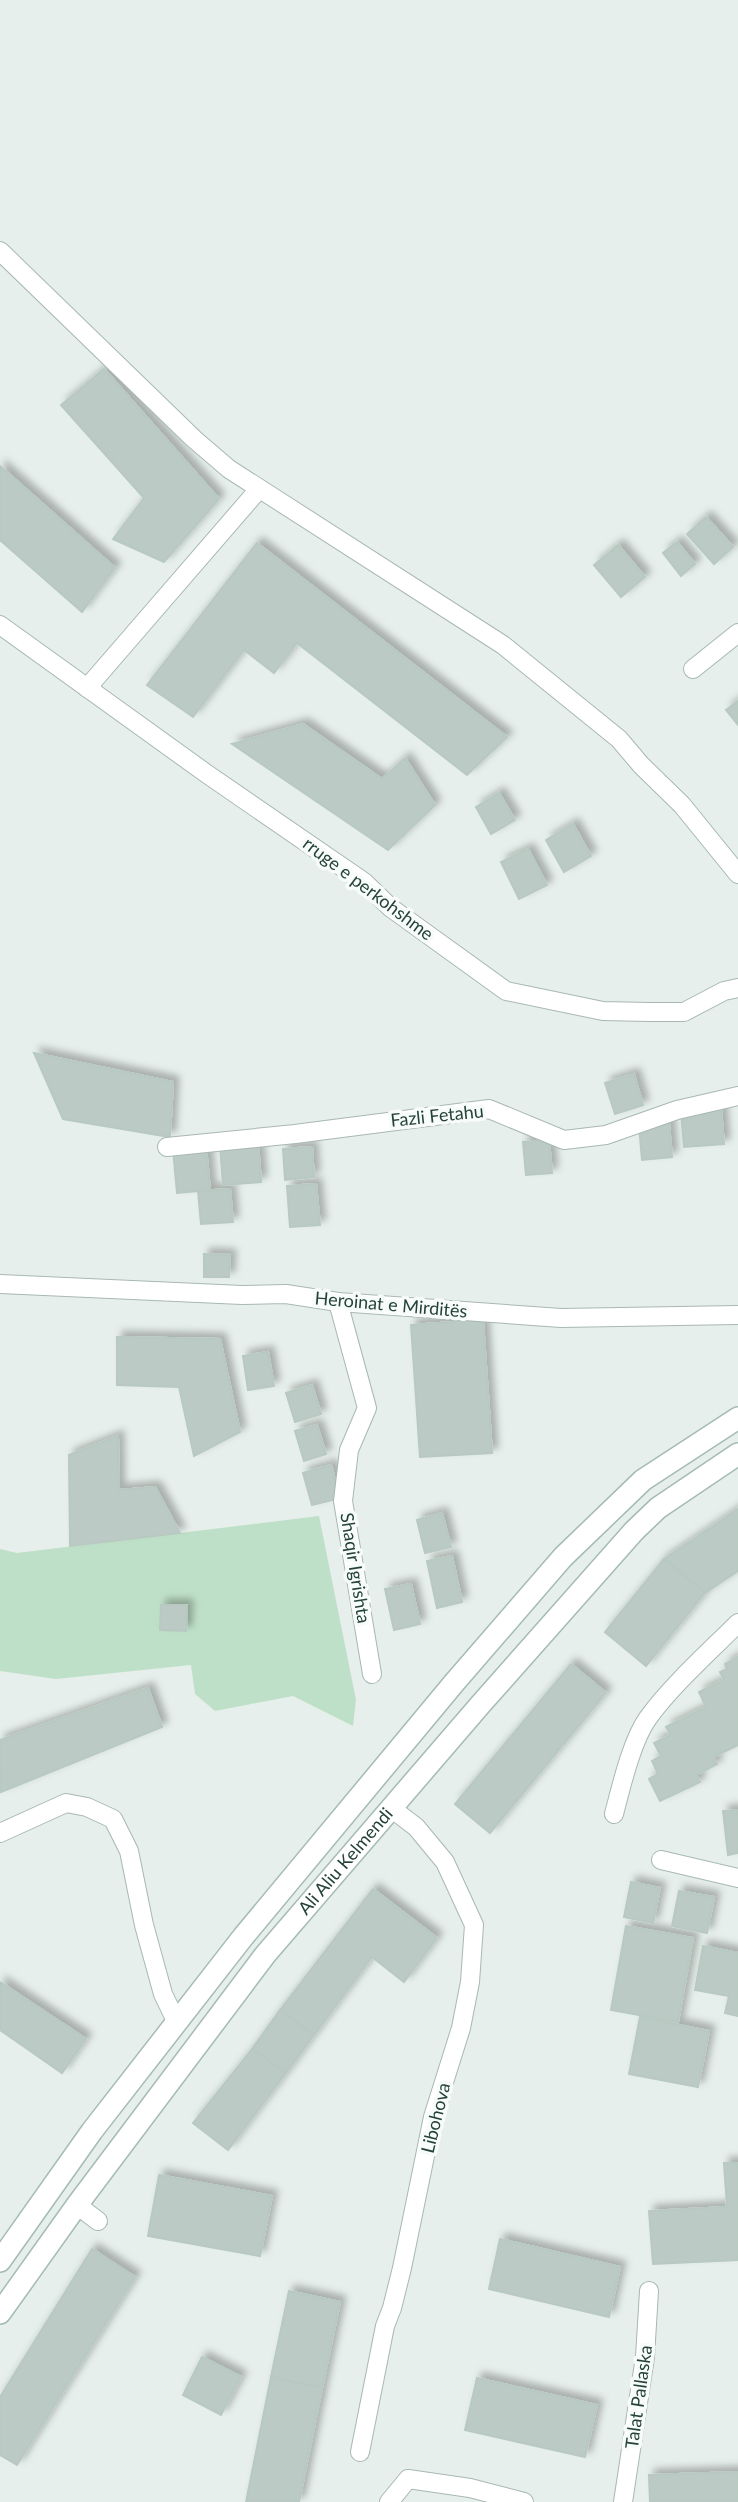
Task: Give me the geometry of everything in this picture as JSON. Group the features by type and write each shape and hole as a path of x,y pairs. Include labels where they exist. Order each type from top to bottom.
{"main road":[{"name":"Ali Aliu Kelmendi","path":"0,2261 64,2170 243,1937 372,1781 564,1557 643,1480 738,1418"},
{"name":"Ali Aliu Kelmendi","path":"0,2313 77,2205 265,1955 391,1808 634,1531 658,1508 738,1454"}],"street":[{"path":"0,251 194,439 229,469 513,654 619,739 690,814 738,874"},
{"path":"87,688 259,489"},
{"name":"rruge e perkohshme","path":"0,625 364,882 391,908 506,991 603,1011 684,1012 724,991 738,988"},
{"path":"693,669 738,633"},
{"name":"Fazli Fetahu","path":"167,1147 489,1109 564,1140 606,1135 677,1110 738,1096"},
{"name":"Heroinat e Mirditës","path":"0,1284 242,1295 286,1294 338,1302 561,1318 738,1315"},
{"name":"Shaqir Igrishta","path":"338,1302 367,1408 349,1450 343,1501 372,1674"},
{"path":"614,1814 625,1772 647,1719 698,1662 738,1623"},
{"path":"0,1833 66,1803 87,1807 113,1819 129,1851 144,1925 163,1994 177,2023"},
{"name":"Libohova","path":"360,2452 384,2326 392,2308 402,2269 433,2117 461,2028 470,1982 474,1925 445,1862 415,1827 391,1808"},
{"path":"661,1860 738,1878"},
{"path":"77,2205 98,2221"},
{"name":"Talat Pallaska","path":"623,2502 645,2357 649,2291"},
{"path":"389,2502 408,2479 471,2488 524,2502"}],"green space":[{"path":"319,1516 356,1700 353,1726 293,1696 215,1711 195,1694 191,1665 56,1679 0,1671 0,1549 17,1553"}],"building":[{"path":"104,369 219,499 164,562 113,539 144,498 61,405"},
{"path":"0,466 115,568 82,612 0,540"},
{"path":"706,517 733,547 714,564 687,534"},
{"path":"677,542 695,564 681,576 663,553"},
{"path":"257,543 507,737 467,775 297,643 274,673 244,650 193,717 147,685"},
{"path":"618,545 645,577 621,597 594,565"},
{"path":"738,701 738,725 726,710"},
{"path":"303,724 382,779 405,758 435,805 388,850 232,744"},
{"path":"499,793 515,820 491,834 476,807"},
{"path":"573,824 591,856 564,872 546,840"},
{"path":"528,849 547,885 519,899 501,862"},
{"path":"34,1053 173,1082 170,1137 63,1119"},
{"path":"634,1074 643,1105 615,1114 605,1083"},
{"path":"721,1109 724,1144 684,1147 681,1113"},
{"path":"669,1123 672,1157 642,1160 639,1126"},
{"path":"549,1140 552,1173 526,1175 523,1142"},
{"path":"258,1143 261,1182 223,1185 220,1146"},
{"path":"206,1146 210,1190 177,1193 173,1149"},
{"path":"312,1147 314,1177 285,1180 283,1149"},
{"path":"316,1184 320,1225 290,1227 287,1186"},
{"path":"230,1189 233,1222 201,1224 198,1191"},
{"path":"204,1254 230,1255 229,1277 204,1277"},
{"path":"483,1320 492,1453 420,1457 411,1325"},
{"path":"117,1337 220,1339 240,1432 194,1456 179,1387 117,1385"},
{"path":"268,1352 274,1386 248,1390 243,1356"},
{"path":"312,1385 321,1414 295,1422 286,1393"},
{"path":"317,1425 326,1454 304,1461 295,1431"},
{"path":"118,1436 119,1490 155,1487 180,1533 70,1546 69,1455"},
{"path":"331,1465 340,1498 312,1505 303,1473"},
{"path":"738,1509 738,1571 705,1593 664,1559"},
{"path":"442,1513 451,1547 425,1553 417,1520"},
{"path":"452,1556 462,1602 437,1608 427,1561"},
{"path":"664,1559 705,1593 646,1666 605,1632"},
{"path":"411,1584 420,1624 394,1630 385,1589"},
{"path":"161,1605 187,1605 186,1631 160,1630"},
{"path":"738,1657 738,1745 713,1757 717,1764 696,1775 700,1782 660,1801 649,1779 658,1774 652,1761 661,1756 654,1743 671,1735 666,1727 706,1707 699,1692 724,1680 720,1672 727,1669 725,1664"},
{"path":"571,1664 606,1693 490,1833 455,1804"},
{"path":"148,1688 162,1727 1,1792 0,1740"},
{"path":"738,1810 738,1853 728,1855 723,1811"},
{"path":"631,1882 660,1888 653,1923 624,1917"},
{"path":"373,1889 437,1938 404,1982 372,1957 314,2035 280,2010"},
{"path":"679,1891 714,1897 707,1933 672,1926"},
{"path":"626,1926 693,1938 678,2022 611,2010"},
{"path":"703,1946 738,1953 738,2016 725,2013 729,1996 695,1990"},
{"path":"0,1982 86,2039 62,2073 0,2030"},
{"path":"280,2010 314,2035 286,2073 252,2049"},
{"path":"640,2017 709,2031 698,2087 629,2074"},
{"path":"252,2049 286,2073 228,2150 193,2123"},
{"path":"724,2163 738,2163 738,2260 653,2264 649,2211 727,2207"},
{"path":"159,2175 272,2196 260,2256 148,2236"},
{"path":"500,2239 620,2267 609,2317 489,2289"},
{"path":"92,2249 135,2277 17,2465 0,2455 0,2397"},
{"path":"289,2291 340,2302 322,2388 271,2377"},
{"path":"202,2357 241,2377 221,2415 183,2395"},
{"path":"271,2377 322,2388 299,2502 246,2502"},
{"path":"477,2378 597,2405 585,2457 465,2430"},
{"path":"738,2472 738,2502 650,2502 649,2475"}]}
